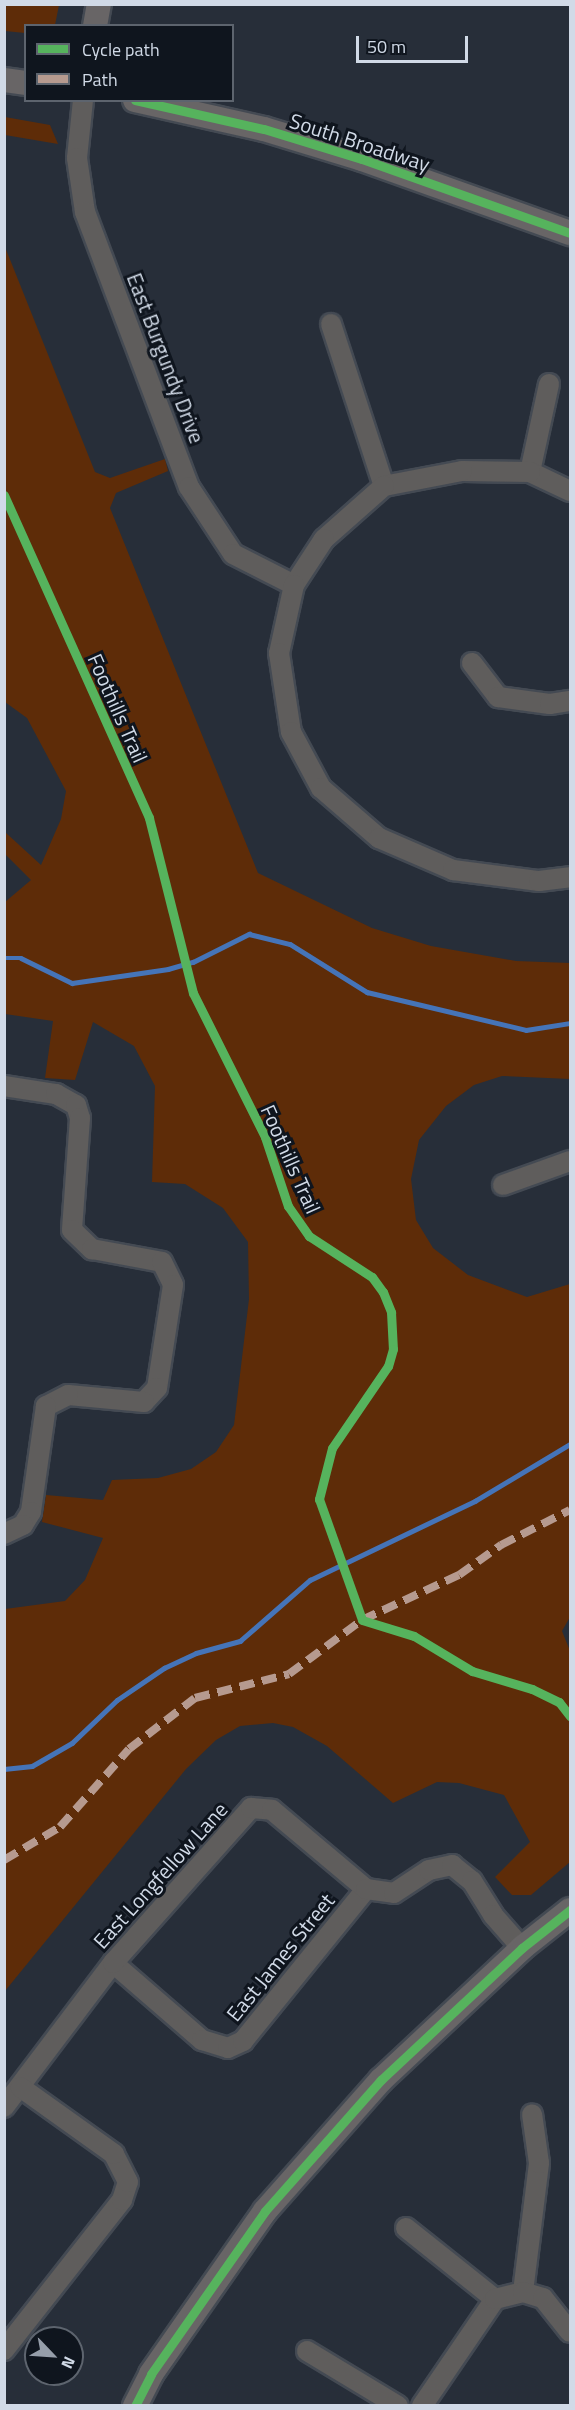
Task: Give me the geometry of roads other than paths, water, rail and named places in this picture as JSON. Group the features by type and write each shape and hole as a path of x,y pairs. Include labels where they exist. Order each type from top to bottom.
{"main road":[{"path":"95,24 99,4"},
{"path":"4,80 24,83"},
{"name":"South Broadway","path":"144,102 264,129 353,156 570,233"},
{"path":"135,2406 151,2374 265,2211 381,2080 522,1948 570,1910"}],"street":[{"name":"East Burgundy Drive","path":"83,102 77,158 85,212 189,487 233,554 294,585"},
{"path":"331,324 384,486"},
{"path":"530,472 549,384"},
{"path":"570,491 530,472 462,471 384,486 324,539 294,585 279,653 291,732 321,788 379,838 453,870 539,881 570,877"},
{"path":"472,663 498,698 550,704 570,701"},
{"path":"4,1086 56,1094 76,1105 80,1118 72,1230 92,1249 162,1262 173,1285 157,1388 144,1402 68,1395 46,1406 31,1512 23,1525 4,1534"},
{"path":"503,1185 570,1161"},
{"name":"East Longfellow Lane","path":"4,2107 113,1962 251,1808 272,1810 366,1889"},
{"path":"366,1889 394,1893 429,1870 452,1865 472,1881 493,1915 522,1948"},
{"name":"East James Street","path":"113,1962 202,2040 228,2048 243,2041 366,1889"},
{"path":"4,2350 122,2200 128,2182 114,2154 20,2086"},
{"path":"523,2292 539,2163 532,2114"},
{"path":"405,2228 495,2299"},
{"path":"422,2406 495,2299 523,2292 543,2298 567,2321"},
{"path":"307,2351 398,2406"}],"waterway":[{"path":"4,958 21,958 72,983 168,969 193,962 249,934 290,944 367,992 526,1030 570,1023"},
{"path":"4,1769 32,1766 72,1743 117,1700 164,1668 196,1653 240,1641 310,1580 475,1501 570,1444"}]}
